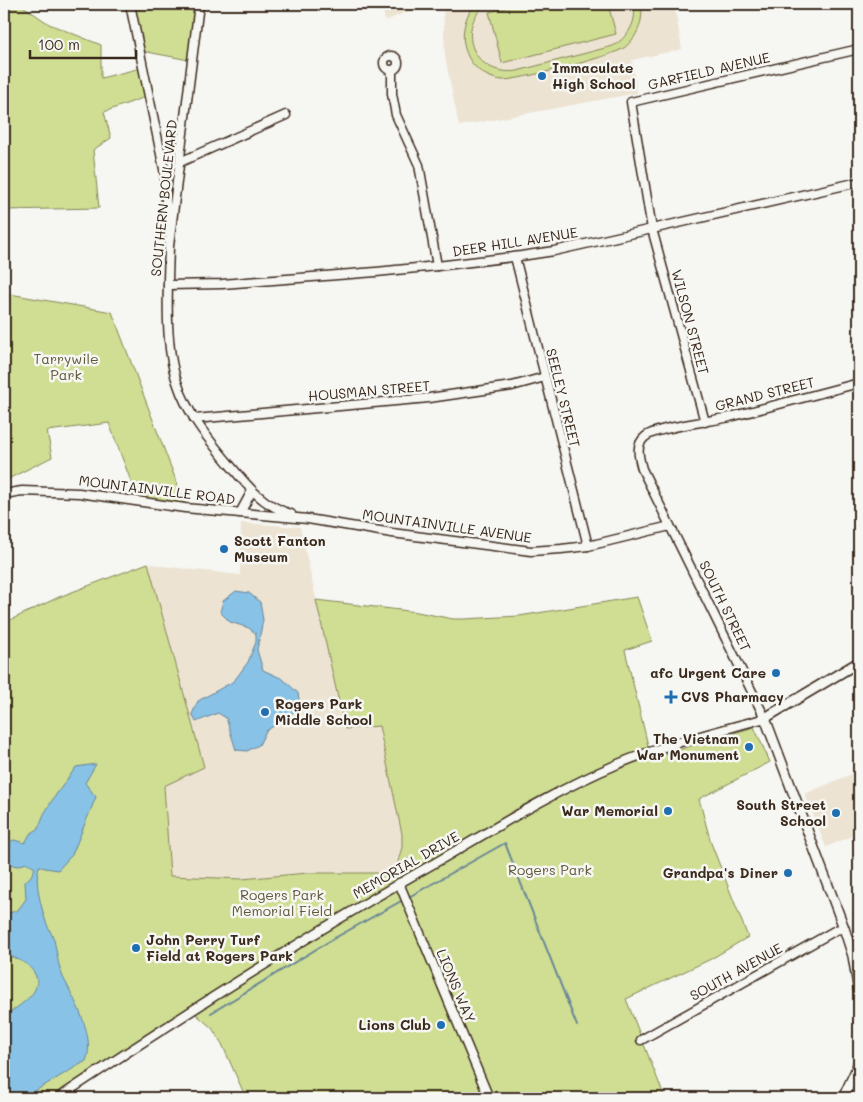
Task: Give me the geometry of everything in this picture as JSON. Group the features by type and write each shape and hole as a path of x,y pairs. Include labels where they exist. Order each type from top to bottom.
{"main road":[{"path":"765,718 859,662"},
{"name":"SOUTH STREET","path":"765,718 844,928 856,954 859,992"},
{"path":"842,1098 858,1068 859,1060"}],"street":[{"path":"130,4 165,174 169,246"},
{"name":"SOUTHERN BOULEVARD","path":"199,4 169,246 168,284 171,358 176,382 194,419 213,446 252,491 272,506 308,519"},
{"name":"GARFIELD AVENUE","path":"652,229 631,102 859,49"},
{"path":"392,70 392,94 396,115 419,165 437,266"},
{"path":"180,162 286,115"},
{"name":"DEER HILL AVENUE","path":"168,284 222,284 437,266 554,251 859,182"},
{"name":"WILSON STREET","path":"652,229 705,422"},
{"name":"SEELEY STREET","path":"515,256 588,546"},
{"name":"HOUSMAN STREET","path":"194,419 429,398 512,386 545,377"},
{"name":"GRAND STREET","path":"676,427 730,417 859,383"},
{"name":"SOUTH STREET","path":"676,427 658,431 645,437 639,446 638,456 642,469 765,718"},
{"name":"MOUNTAINVILLE ROAD","path":"4,494 22,491 78,492 186,508 308,519"},
{"path":"240,513 252,491"},
{"name":"MOUNTAINVILLE AVENUE","path":"308,519 510,549 543,550 588,546 670,526"},
{"name":"MEMORIAL DRIVE","path":"58,1098 246,975 399,883 574,784 658,748 765,718"},
{"name":"LIONS WAY","path":"399,883 489,1098"},
{"name":"SOUTH AVENUE","path":"641,1040 836,930 844,928"}],"shaded area":[{"path":"382,4 426,4 385,21"},
{"name":"Immaculate High School","path":"443,4 674,4 682,49 632,60 637,93 459,126 445,56"},
{"name":"Rogers Park Middle School","path":"241,523 300,527 345,729 379,726 402,834 402,847 395,873 307,873 242,879 170,876 164,785 204,767 148,563 240,575"},
{"name":"South Street School","path":"859,771 859,833 826,847 805,794"}],"green space":[{"path":"4,4 20,4 49,24 101,45 101,78 145,67 151,95 104,112 111,138 93,150 99,208 4,210"},
{"path":"132,4 201,4 194,61 142,51"},
{"path":"475,4 486,4 476,15 471,27 471,39 474,50 480,60 490,67 502,71 517,71 613,46 631,28 635,11 634,4 641,4 642,16 639,28 633,39 624,48 616,52 544,72 502,80 489,76 479,70 471,61 466,51 463,39 464,27 468,15"},
{"path":"521,4 608,4 616,34 502,63 489,12"},
{"name":"Tarrywile Park","path":"4,293 112,312 186,507 138,500 109,423 47,431 52,457 4,481"},
{"name":"Rogers Park","path":"148,563 204,767 164,786 170,876 242,879 307,873 395,873 402,847 402,834 379,726 345,729 316,600 464,619 519,616 637,597 652,641 625,650 651,758 754,727 770,762 699,799 711,843 748,937 711,959 626,999 665,1098 246,1098 222,1044 212,1028 190,1009 51,1098 4,1098 4,623 59,597"}],"water":[{"path":"236,591 249,593 260,602 263,620 257,650 263,670 283,679 298,693 300,706 289,716 266,731 259,745 247,751 236,750 226,718 218,713 196,722 192,714 198,701 234,681 248,662 256,642 256,634 249,628 230,622 220,612 223,601"},
{"path":"96,764 85,783 96,797 72,855 58,870 39,866 37,879 42,909 54,940 61,973 78,1007 86,1030 88,1051 86,1061 23,1098 4,1098 4,1016 26,1001 36,987 37,980 34,972 26,964 11,956 4,949 4,915 18,910 26,899 25,882 35,868 27,863 17,866 5,863 4,844 14,840 25,843 30,834 38,829 53,799 76,767"}],"waterway":[{"path":"407,898 505,843 577,1026"},
{"path":"211,1013 333,939 403,900"}],"place":[{"name":"Immaculate High School","path":"542,76"},
{"name":"Scott Fanton Museum","path":"224,549"},
{"name":"afc Urgent Care","path":"776,673"},
{"name":"CVS Pharmacy","path":"671,697"},
{"name":"Rogers Park Middle School","path":"265,712"},
{"name":"The Vietnam War Monument","path":"749,747"},
{"name":"War Memorial","path":"668,811"},
{"name":"South Street School","path":"836,813"},
{"name":"Grandpa's Diner","path":"788,873"},
{"name":"John Perry Turf Field at Rogers Park","path":"136,948"},
{"name":"Lions Club","path":"441,1025"}],"park label":[{"name":"Rogers Park Memorial Field","path":"282,904"}]}
